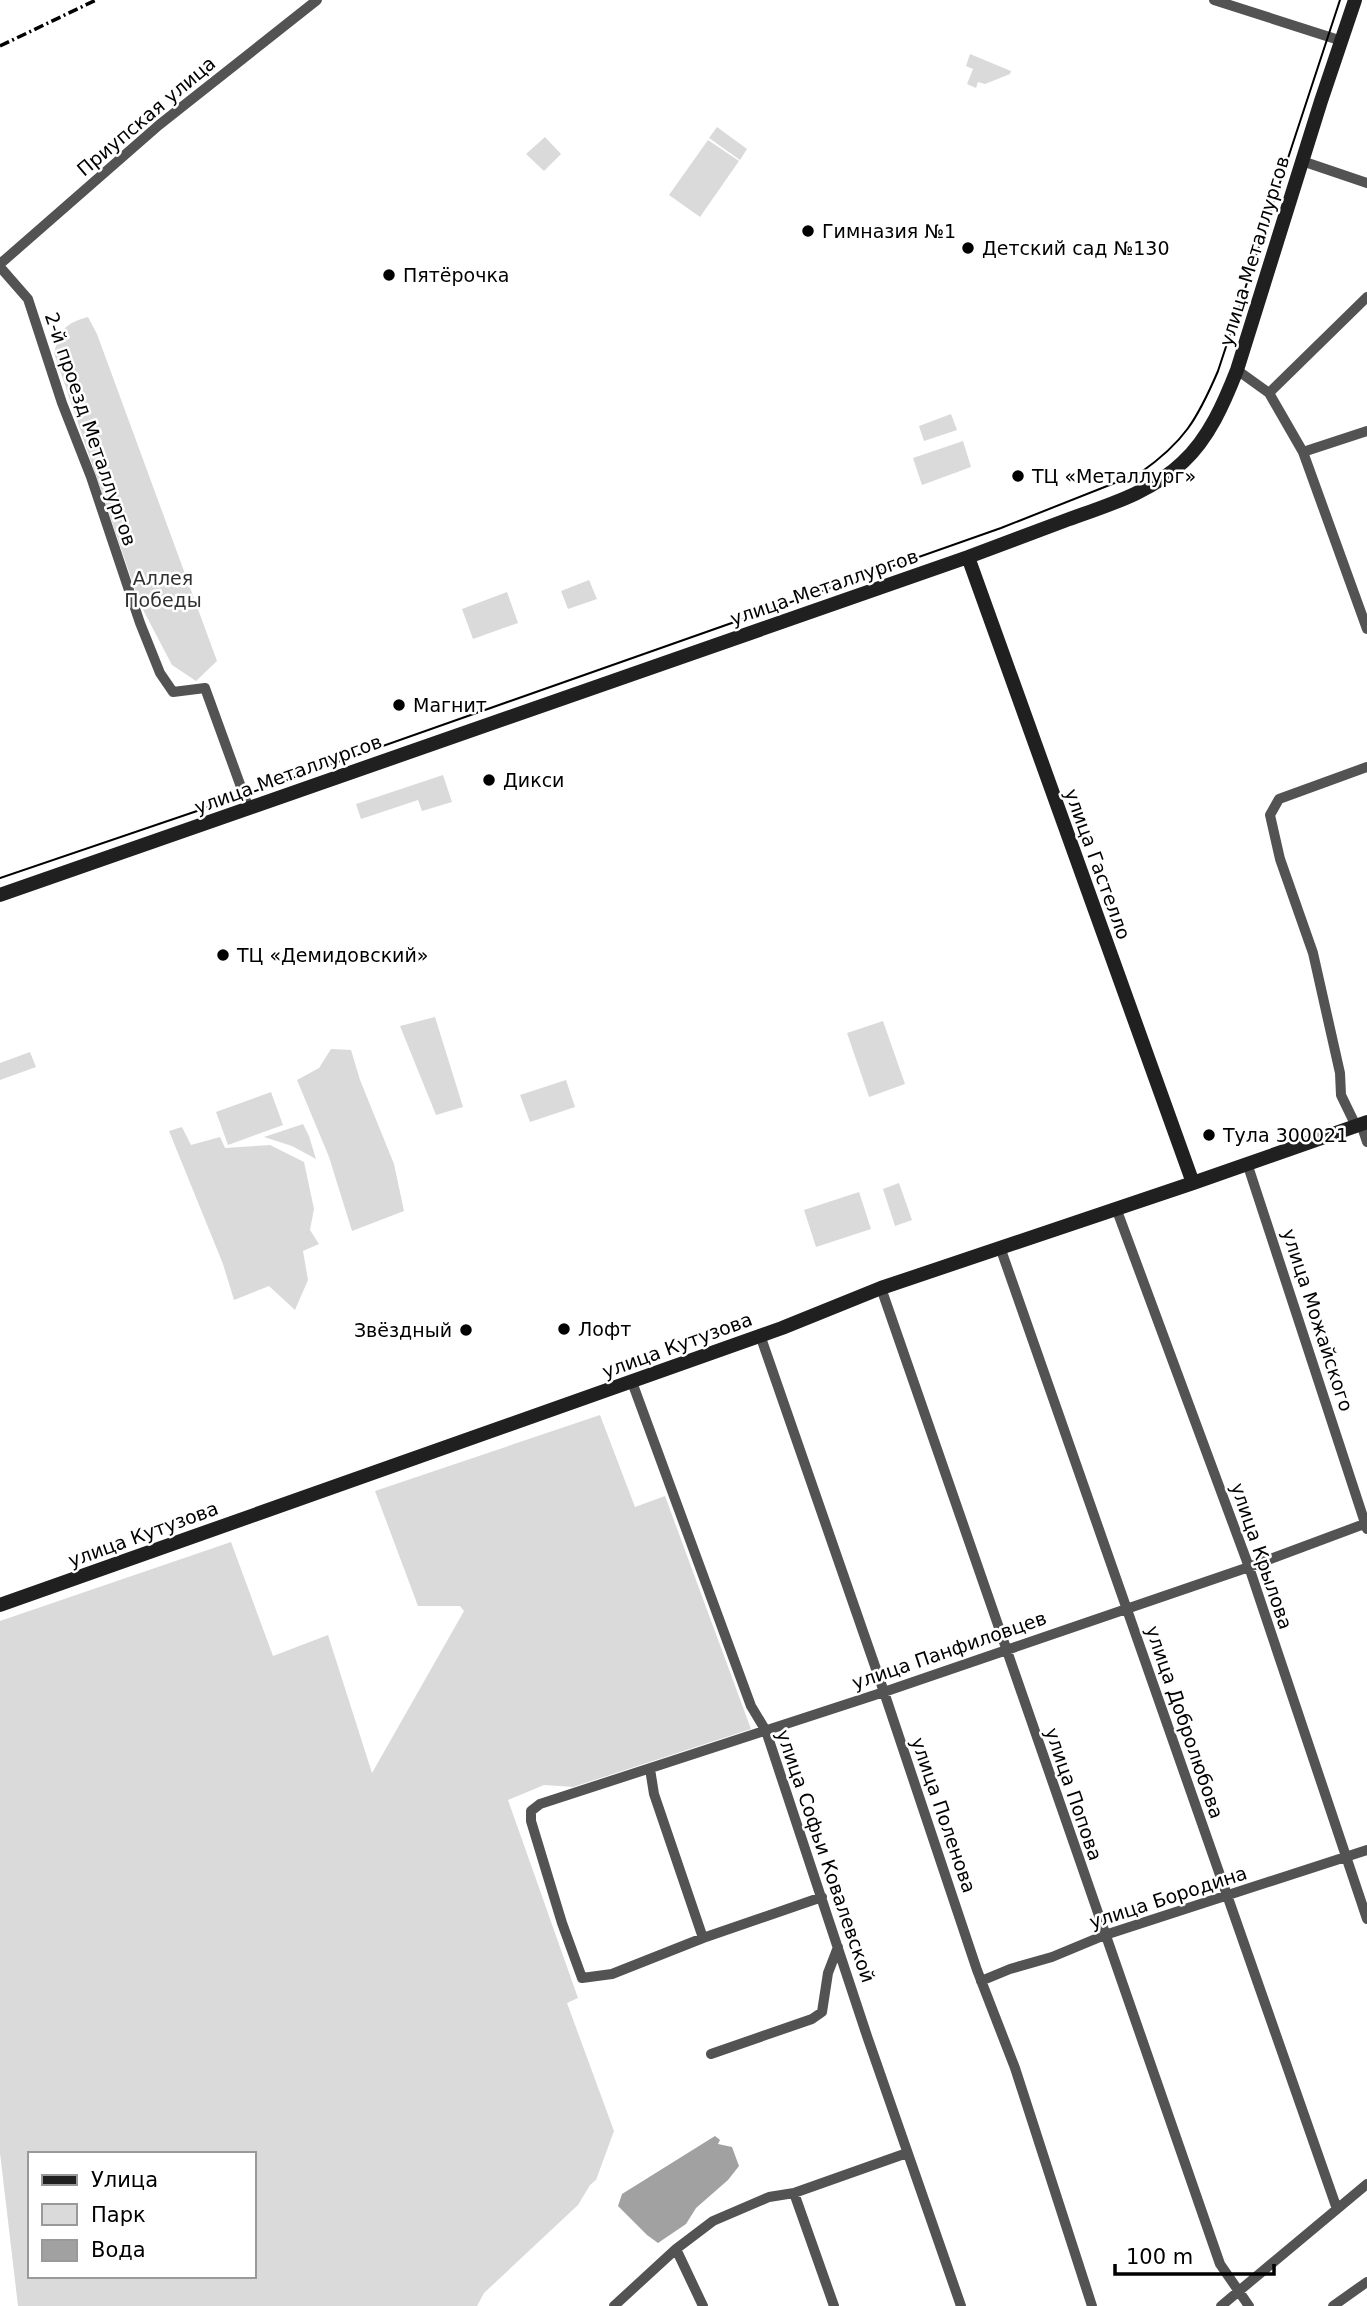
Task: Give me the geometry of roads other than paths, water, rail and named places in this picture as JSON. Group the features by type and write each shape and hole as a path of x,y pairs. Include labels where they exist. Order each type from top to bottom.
{"main road":[{"name":"улица Металлургов","path":"0,895 968,557 1098,509 1150,487 1168,476 1186,460 1207,432 1222,407 1237,370 1355,0"},
{"name":"улица Гастелло","path":"968,557 1193,1182"},
{"name":"улица Кутузова","path":"0,1605 782,1328 881,1287 1361,1124"}],"street":[{"name":"Приупская улица","path":"0,266 159,125 317,0"},
{"path":"1214,0 1342,41"},
{"path":"1302,161 1367,183"},
{"name":"2-й проезд Металлургов","path":"0,266 28,299 62,403 160,673 173,692 205,688 249,809"},
{"path":"1269,393 1367,297"},
{"path":"1237,370 1269,393 1303,452 1367,629"},
{"path":"1303,452 1367,431"},
{"path":"1367,767 1279,799 1270,815 1280,859 1312,953 1340,1073 1341,1095 1361,1124 1367,1142"},
{"name":"улица Можайского","path":"1247,1163 1366,1525"},
{"name":"улица Крылова","path":"1116,1208 1249,1567 1367,1919"},
{"name":"улица Добролюбова","path":"1000,1247 1337,2208"},
{"name":"улица Попова","path":"881,1287 1220,2264 1249,2306"},
{"name":"улица Поленова","path":"760,1335 981,1981 1014,2068 1093,2306"},
{"name":"улица Софьи Ковалевской","path":"632,1382 751,1706 766,1731 961,2306"},
{"name":"улица Панфиловцев","path":"703,1938 612,1974 582,1978 562,1923 531,1821 531,1811 540,1804 884,1692 1366,1525"},
{"path":"650,1769 654,1794 703,1938 821,1898"},
{"name":"улица Бородина","path":"981,1981 1105,1936 1367,1850"},
{"path":"711,2054 812,2019 822,2012 828,1973 838,1947"},
{"path":"614,2306 676,2249 713,2221 769,2197 794,2193 907,2152"},
{"path":"1220,2306 1367,2184"},
{"path":"794,2193 834,2306"},
{"path":"676,2249 703,2306"},
{"path":"1333,2306 1367,2282"}],"water":[{"path":"715,2136 720,2140 718,2144 732,2147 739,2166 728,2180 696,2208 686,2224 658,2243 618,2206 622,2194"}],"tram line":[{"path":"0,878 244,795 1001,528 1140,473 1168,451 1188,429 1218,371 1340,0"}],"railway":[{"path":"0,46 96,0"}],"place":[{"name":"Гимназия №1","path":"808,231"},
{"name":"Детский сад №130","path":"968,248"},
{"name":"Пятёрочка","path":"389,275"},
{"name":"ТЦ «Металлург»","path":"1018,476"},
{"name":"Магнит","path":"399,705"},
{"name":"Дикси","path":"489,780"},
{"name":"ТЦ «Демидовский»","path":"223,955"},
{"name":"Тула 300021","path":"1209,1135"},
{"name":"Лофт","path":"564,1329"},
{"name":"Звёздный","path":"466,1330"}],"park label":[{"name":"Аллея Победы","path":"163,589"}]}
